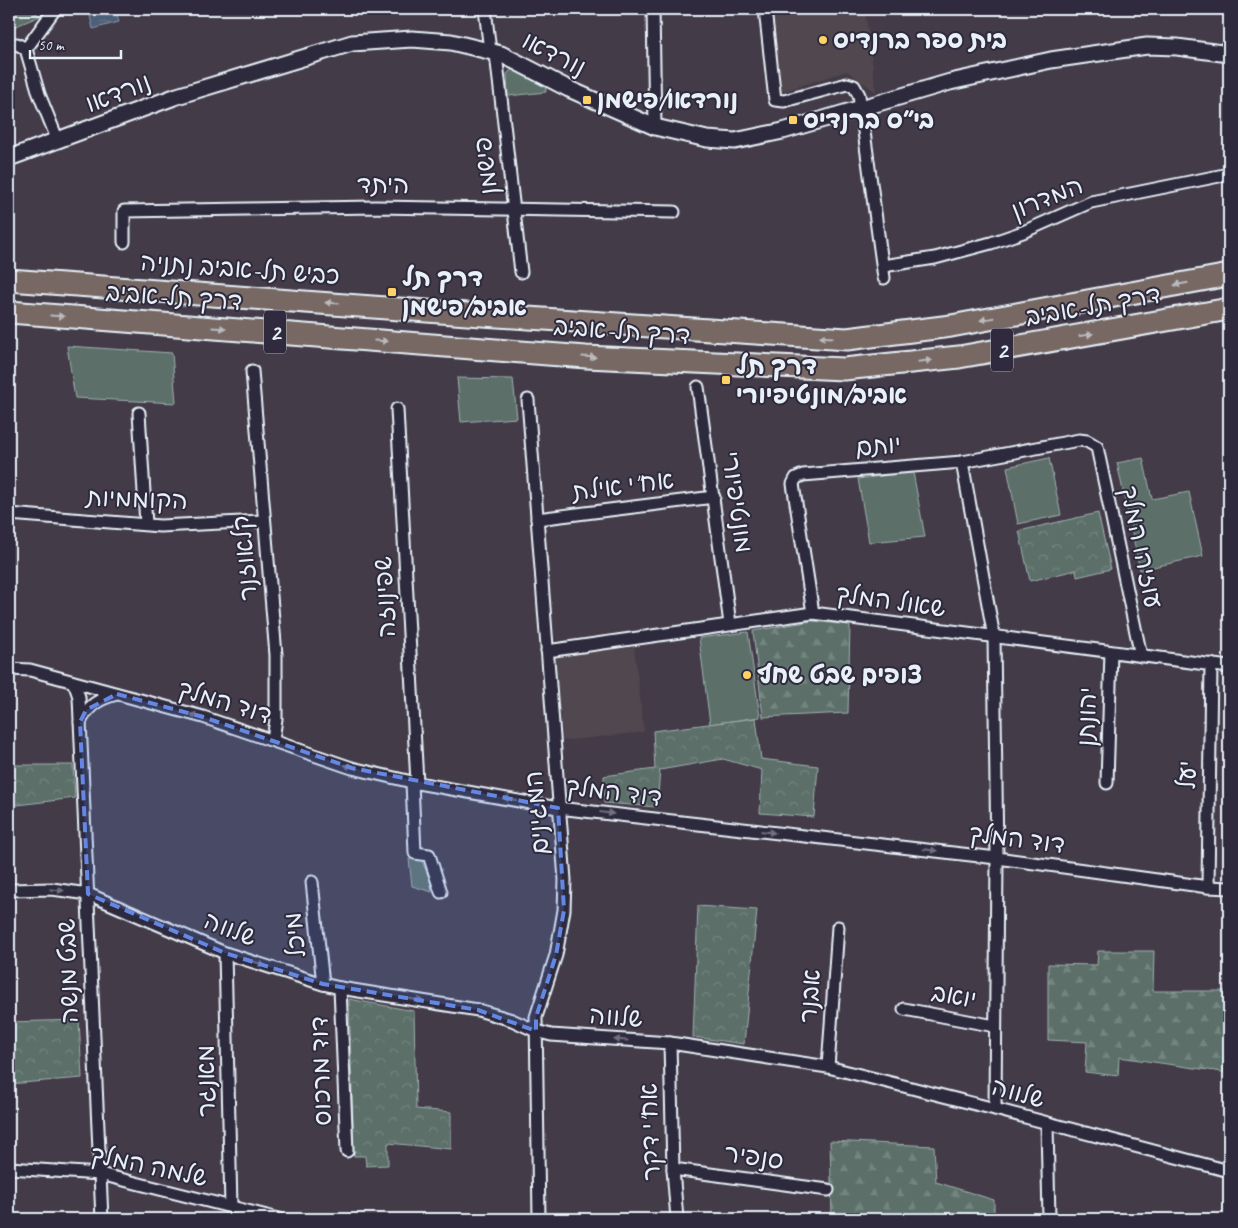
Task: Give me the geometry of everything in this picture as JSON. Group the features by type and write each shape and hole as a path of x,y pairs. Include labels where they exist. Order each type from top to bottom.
{"highway":[{"name":"דרך תל-אביב","path":"468,314 847,339 951,326 1229,275"},
{"name":"כביש תל-אביב נתניה","path":"9,280 468,314"},
{"name":"דרך תל-אביב","path":"9,312 586,357 844,369 959,357 1229,309"}],"street":[{"path":"26,48 54,9"},
{"name":"פישמן","path":"485,9 493,52 521,272"},
{"path":"653,9 655,127"},
{"path":"765,9 775,100 784,101 847,84 854,86 859,95 861,108"},
{"name":"נורדאו","path":"9,158 177,96 352,43 412,39 451,42 501,54 602,105 655,127 707,139 736,141 783,131 950,82 1051,60 1147,46 1177,47 1229,54"},
{"path":"9,44 16,44 26,48"},
{"path":"26,48 39,94 58,141"},
{"name":"המדרון","path":"861,108 884,272 991,243 1023,232 1091,202 1229,174"},
{"name":"היתד","path":"124,242 124,211 376,207 674,212"},
{"name":"קלאוזנר","path":"252,371 276,654 276,719 273,740"},
{"name":"מונטיפיורי","path":"698,387 730,624"},
{"name":"המגינים","path":"528,400 565,880 564,910 556,954 536,1017 538,1219"},
{"name":"שפינוזה","path":"397,410 415,782 415,853 429,854 441,892"},
{"path":"139,413 146,524"},
{"name":"יותם","path":"813,613 793,484 796,478 803,475 962,462 1078,440 1087,441 1097,447"},
{"name":"עוזיהו המלך","path":"1097,447 1141,656"},
{"path":"962,462 994,637 997,858 995,1109"},
{"name":"אח''י אילת","path":"537,519 714,497"},
{"name":"הקוממיות","path":"9,514 160,526 264,521"},
{"name":"שאול המלך","path":"547,651 813,613 1229,667"},
{"name":"יהונתן","path":"1107,783 1111,652"},
{"name":"יעל","path":"1208,887 1211,664"},
{"name":"דוד המלך","path":"9,669 30,670 203,717 352,768 415,782 558,808 997,858 1208,887 1229,888"},
{"name":"שבט מנשה","path":"72,682 79,697 102,1219"},
{"path":"80,722 86,710 106,697 117,694"},
{"name":"מיכל","path":"312,882 322,984"},
{"name":"שלווה","path":"9,890 52,889 88,894 225,953 322,984 478,1010 512,1020 536,1031 558,1035 670,1043 828,1067 1229,1171"},
{"name":"אבנר","path":"828,1067 838,927"},
{"name":"מאנגר","path":"225,953 231,1207"},
{"name":"דוד מרכוס","path":"340,988 347,1151"},
{"name":"יואב","path":"904,1009 995,1026"},
{"name":"אח\"י דקר","path":"670,1043 673,1169 677,1219"},
{"path":"1046,1124 1049,1219"},
{"name":"שלמה המלך","path":"9,1168 100,1174 279,1219"},
{"name":"סנפיר","path":"673,1169 828,1190"}],"highlighted area":[{"path":"117,694 203,717 352,768 558,808 564,910 556,955 536,1017 536,1031 478,1010 323,984 225,953 88,894 80,722 86,710"}],"shaded area":[{"name":"בית ספר ברנדיס","path":"773,9 865,9 876,92 847,71 781,92"},
{"path":"634,647 644,732 563,741 555,656"}],"green space":[{"path":"9,9 30,9 40,16 9,29"},
{"path":"513,68 545,81 546,92 508,96 507,74"},
{"path":"67,346 172,353 176,403 75,398"},
{"path":"457,378 513,379 517,418 461,422"},
{"path":"1049,458 1061,515 1018,524 1007,467"},
{"path":"1143,458 1152,499 1189,492 1203,556 1140,570 1117,463"},
{"path":"913,472 925,537 869,542 858,479"},
{"path":"1098,513 1111,569 1077,577 1076,570 1030,581 1019,531"},
{"path":"812,621 850,625 848,713 763,717 753,631"},
{"path":"748,632 760,717 710,724 699,638"},
{"path":"756,718 761,759 818,766 814,817 760,813 762,770 723,759 660,770 657,807 604,803 604,776 655,769 653,731"},
{"path":"9,765 73,765 75,798 9,806"},
{"path":"409,859 421,859 430,880 432,892 412,886"},
{"path":"698,906 757,910 744,1044 693,1037"},
{"path":"1098,951 1154,951 1153,991 1229,991 1229,1073 1119,1057 1118,1076 1085,1072 1087,1042 1048,1040 1048,964 1097,965"},
{"path":"349,999 414,1011 416,1109 451,1112 451,1149 388,1143 388,1165 366,1166 365,1156 354,1156"},
{"path":"79,1020 82,1078 9,1084 9,1022"},
{"path":"830,1141 934,1146 936,1182 994,1200 994,1219 957,1219 937,1212 937,1219 832,1219"}],"water":[{"path":"116,10 119,22 93,29 90,16"}],"place":[{"name":"בית ספר ברנדיס","path":"823,40"},
{"name":"נורדאו/פישמן","path":"587,100"},
{"name":"בי״ס ברנדיס","path":"793,120"},
{"name":"דרך תל אביב/פישמן","path":"392,292"},
{"name":"דרך תל אביב/מונטיפיורי","path":"726,380"},
{"name":"צופים שבט שחף","path":"747,675"}]}
